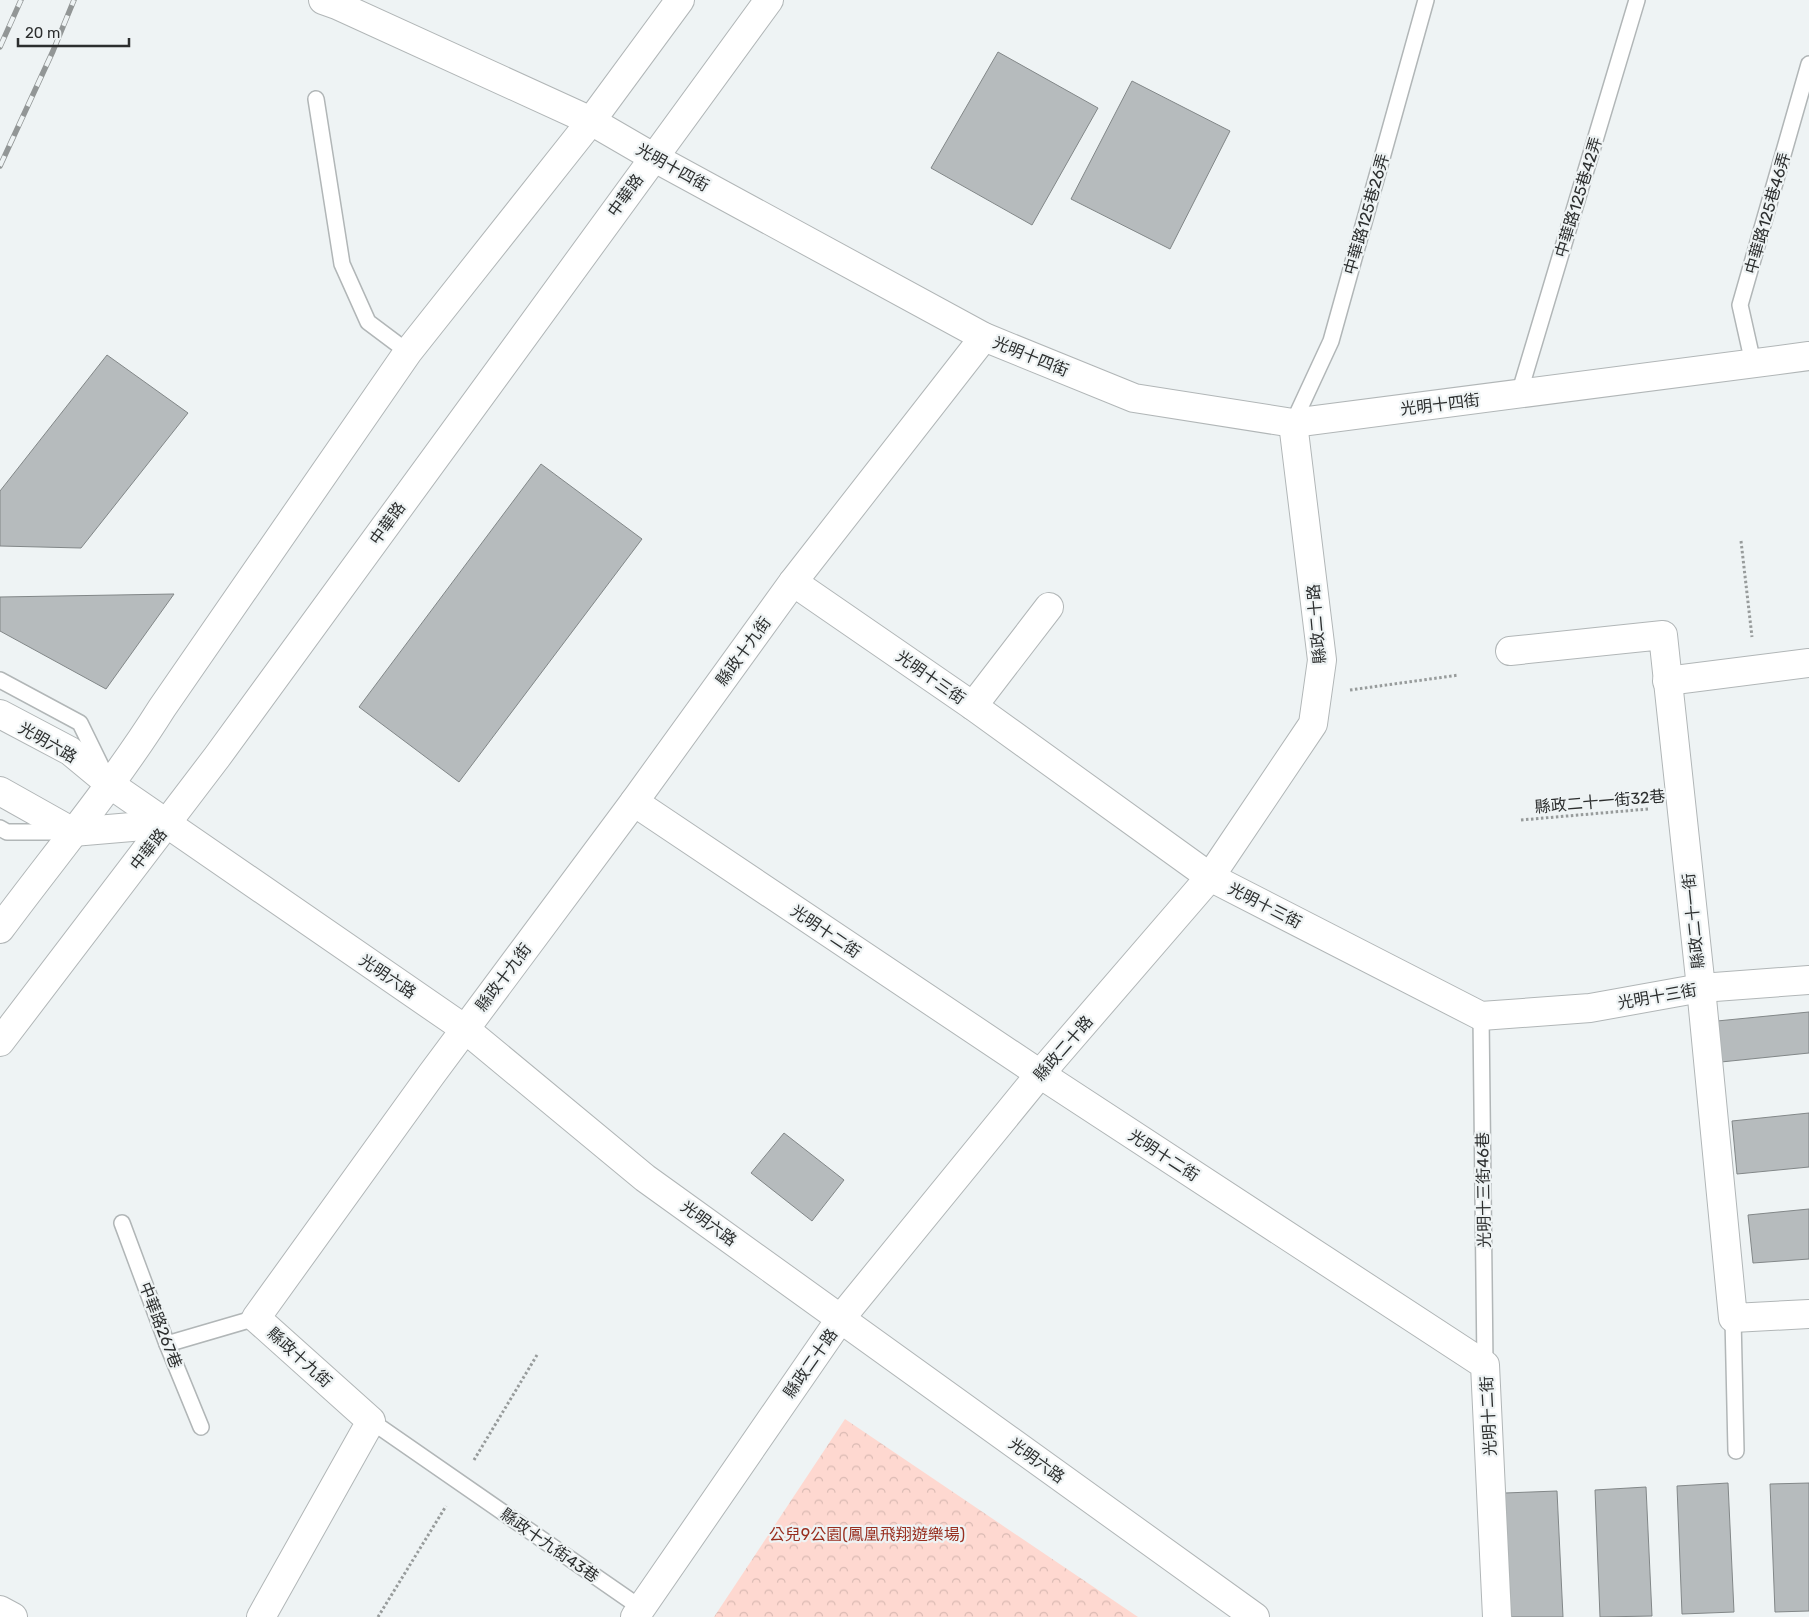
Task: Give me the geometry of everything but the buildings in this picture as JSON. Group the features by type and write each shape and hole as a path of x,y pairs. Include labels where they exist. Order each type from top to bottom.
{"street":[{"path":"0,929 111,785 408,352 590,121 680,0"},
{"name":"中華路","path":"0,1042 167,824 769,0"},
{"name":"光明十四街","path":"334,2 590,121 984,337 1134,398 1293,422 1809,356"},
{"name":"縣政十九街","path":"371,1421 256,1318 465,1029 634,802 793,582 984,337"},
{"name":"縣政二十路","path":"638,1613 841,1318 1040,1074 1210,877 1313,724 1322,660 1293,422"},
{"name":"光明十三街","path":"793,582 973,706 1210,877 1481,1016 1590,1008 1701,988 1809,980"},
{"path":"973,706 1049,607"},
{"name":"縣政二十一街","path":"1510,651 1662,635 1701,988 1733,1318"},
{"path":"1667,681 1809,663"},
{"name":"光明六路","path":"0,714 70,751 111,785 465,1029 645,1178 1255,1617"},
{"path":"0,791 73,832 167,824"},
{"name":"光明十二街","path":"634,802 1040,1074 1485,1365 1497,1617"},
{"path":"1733,1318 1809,1314"},
{"path":"261,1617 371,1421"},
{"path":"0,1610 13,1617"}],"lane":[{"name":"中華路125巷26弄","path":"1293,422 1331,341 1426,0"},
{"name":"中華路125巷42弄","path":"1518,394 1637,0"},
{"name":"中華路125巷46弄","path":"1752,363 1740,305 1809,64"},
{"path":"316,99 342,264 368,322 408,352"},
{"path":"0,680 80,724 111,785"},
{"path":"0,828 7,832 73,832"},
{"name":"光明十三街46巷","path":"1481,1016 1485,1365"},
{"name":"中華路267巷","path":"122,1222 167,1344 201,1427"},
{"path":"167,1344 256,1318"},
{"path":"1733,1318 1736,1451"},
{"name":"縣政十九街43巷","path":"371,1421 460,1483 638,1613"}],"path":[{"path":"1741,541 1756,670"},
{"path":"1318,694 1459,674"},
{"name":"縣政二十一街32巷","path":"1521,820 1681,806"},
{"path":"378,1617 537,1355"}],"green space":[{"name":"公兒9公園(鳳凰飛翔遊樂場)","path":"845,1419 1138,1617 714,1617"}],"railway":[{"path":"0,47 21,0"},
{"path":"0,166 53,51 74,0"}]}
